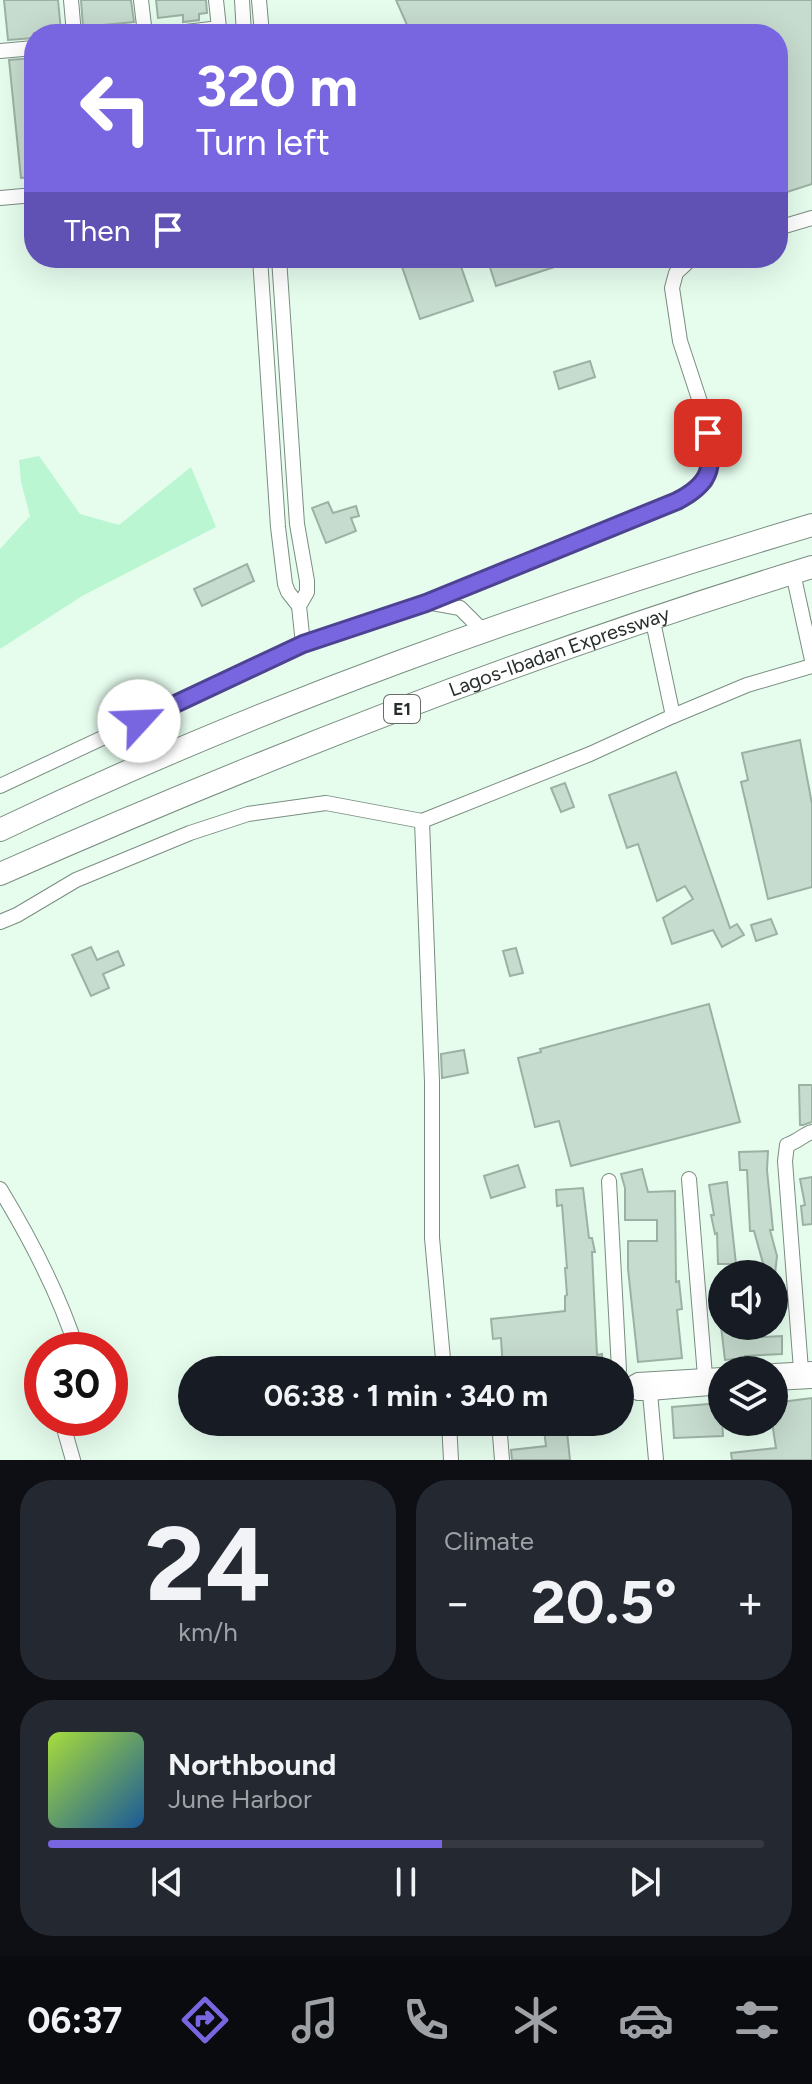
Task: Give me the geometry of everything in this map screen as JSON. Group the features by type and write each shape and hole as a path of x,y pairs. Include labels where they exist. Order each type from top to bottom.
{"highway":[{"name":"Lagos-Ibadan Expressway","path":"0,830 69,797 311,694 482,630 812,525"},
{"name":"Lagos-Ibadan Expressway","path":"0,874 298,746 652,617 802,570"}],"street":[{"path":"71,0 73,24"},
{"path":"141,0 144,24"},
{"path":"216,0 218,24"},
{"path":"242,0 243,24"},
{"path":"259,0 261,24"},
{"path":"0,51 24,49"},
{"path":"0,198 24,196"},
{"path":"788,225 812,218"},
{"path":"261,268 278,527 285,584 299,606 303,644"},
{"path":"280,268 297,524 307,581 307,592 299,606"},
{"path":"0,786 303,644 426,603 695,491 706,481 711,452 704,414 680,341 672,288 676,273 681,268"},
{"path":"802,570 812,660"},
{"path":"426,603 460,608 482,630"},
{"path":"652,617 673,716"},
{"path":"0,922 76,880 190,833 248,814 326,803 422,821 590,754 747,685 812,666"},
{"path":"422,821 432,1082 432,1238 443,1356"},
{"path":"808,1140 787,1145 785,1161 808,1373"},
{"path":"689,1179 705,1376"},
{"path":"609,1181 618,1356"},
{"path":"0,1189 44,1266 72,1332"},
{"path":"788,1372 808,1373"},
{"path":"788,1379 808,1373"},
{"path":"634,1382 708,1376"},
{"path":"634,1391 708,1388"},
{"path":"650,1393 656,1460"},
{"path":"66,1436 73,1460"},
{"path":"451,1436 451,1460"},
{"path":"500,1436 502,1460"}],"green space":[{"path":"39,456 80,514 119,525 191,467 216,527 82,596 0,649 0,549 30,516 19,460"}],"building":[{"path":"4,0 58,0 60,24 24,24 24,39 8,40"},
{"path":"81,0 131,0 134,22 83,24"},
{"path":"156,0 206,0 207,13 199,14 199,20 183,22 183,15 158,18"},
{"path":"396,0 812,0 812,184 788,192 788,24 407,24"},
{"path":"24,59 24,178 21,178 9,60"},
{"path":"402,268 461,268 473,301 420,319"},
{"path":"490,268 551,268 496,286"},
{"path":"590,361 595,377 559,389 554,372"},
{"path":"328,502 333,513 356,506 359,516 351,518 356,531 326,543 312,508"},
{"path":"247,564 254,581 202,606 194,589"},
{"path":"800,740 812,804 812,887 768,899 741,782 748,780 742,753"},
{"path":"676,772 730,928 737,924 744,935 722,947 713,930 672,944 663,918 693,899 685,886 657,901 638,844 627,848 609,795"},
{"path":"565,783 574,807 561,812 551,788"},
{"path":"771,919 777,934 756,941 751,925"},
{"path":"91,947 97,960 118,951 124,965 103,974 109,988 91,996 72,955"},
{"path":"516,948 523,973 510,976 503,951"},
{"path":"709,1004 740,1122 571,1166 559,1121 535,1127 518,1058 541,1052 540,1049"},
{"path":"464,1050 468,1073 442,1078 441,1054"},
{"path":"799,1085 812,1085 812,1122 803,1125 800,1125"},
{"path":"768,1151 773,1230 770,1230 777,1260 762,1260 754,1231 750,1231 747,1170 740,1170 739,1152"},
{"path":"518,1165 525,1187 491,1198 484,1176"},
{"path":"642,1169 648,1192 675,1191 676,1282 679,1281 682,1309 677,1310 682,1358 638,1362 628,1241 657,1241 657,1220 625,1220 625,1188 621,1174"},
{"path":"812,1177 812,1224 803,1225 801,1206 805,1205 800,1179"},
{"path":"727,1182 736,1260 718,1260 709,1185"},
{"path":"583,1188 589,1238 592,1238 595,1252 592,1252 597,1355 602,1356 502,1356 501,1338 493,1339 491,1319 565,1311 567,1268 562,1205 557,1206 556,1190"},
{"path":"723,1340 782,1340 782,1354 725,1356"},
{"path":"812,1398 812,1460 732,1460 731,1453 776,1448 774,1436 788,1436 788,1401"},
{"path":"708,1404 708,1436 723,1436 674,1438 672,1407"},
{"path":"545,1436 567,1436 570,1460 512,1460 511,1450 546,1446"}],"route":[{"path":"139,721 303,644 426,603 677,501 706,481 711,452 708,433"}]}
